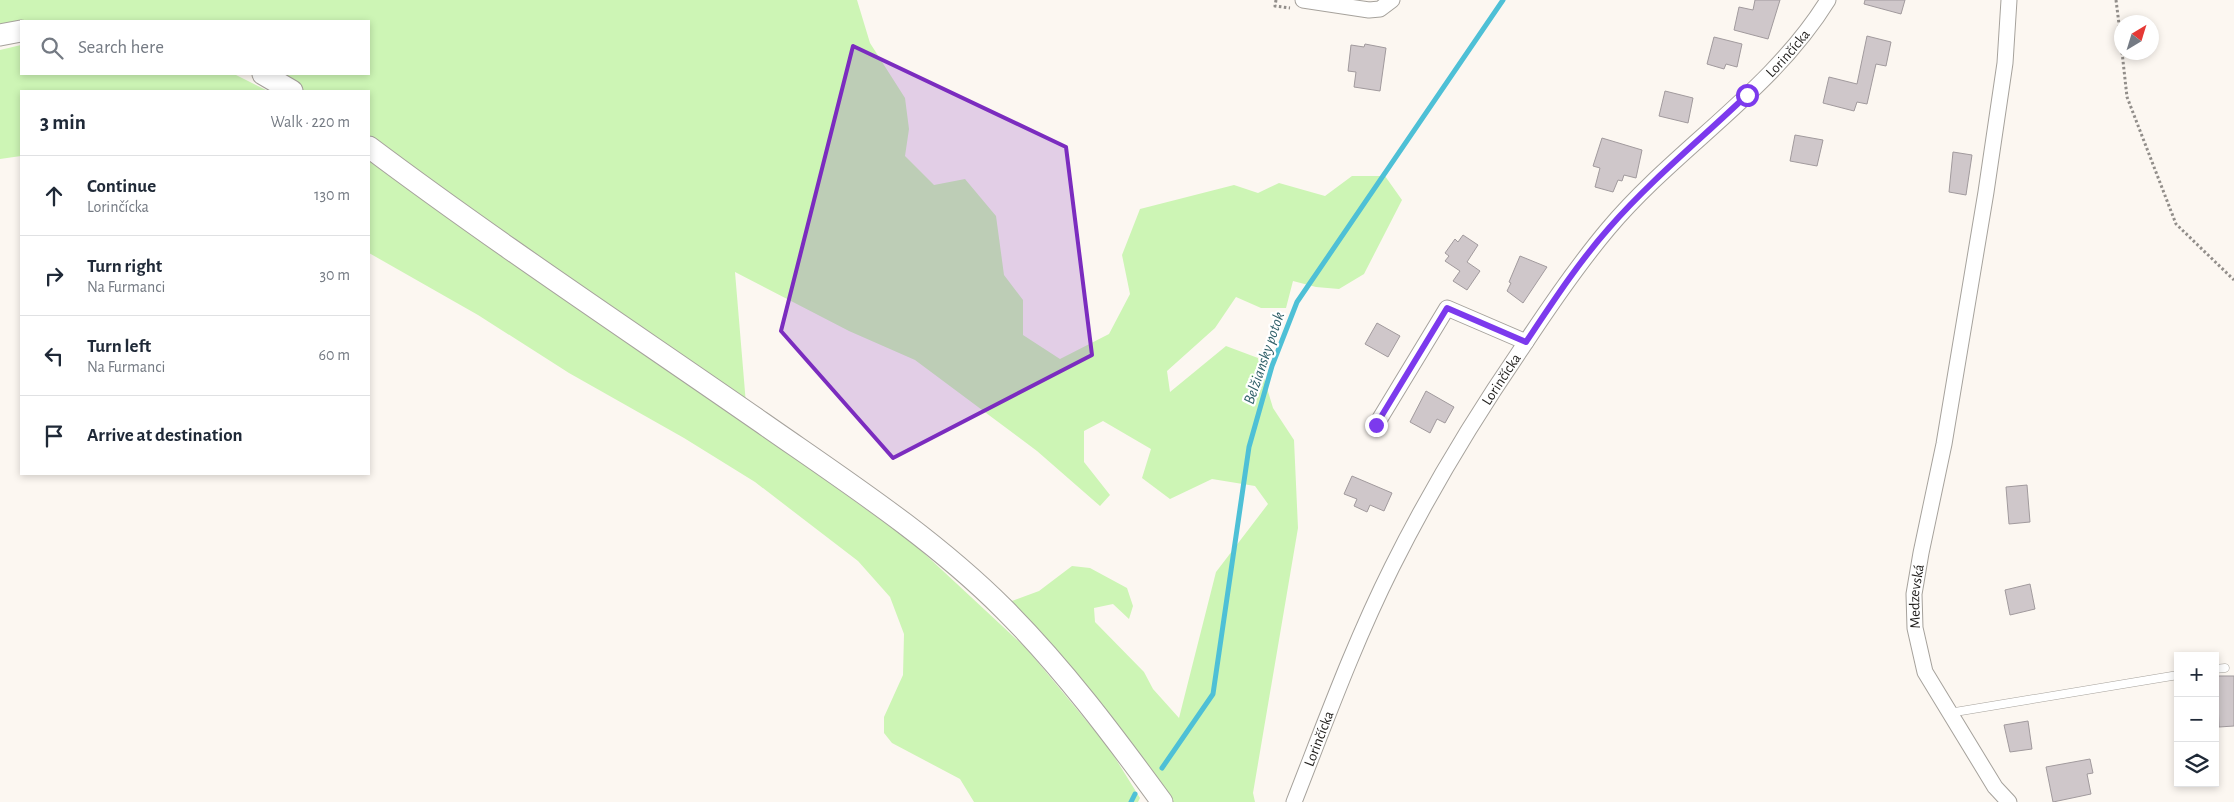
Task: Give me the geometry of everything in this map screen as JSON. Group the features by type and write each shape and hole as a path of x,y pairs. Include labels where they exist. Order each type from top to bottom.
{"main road":[{"path":"0,35 20,32"},
{"path":"265,75 290,90"},
{"path":"370,148 456,212 847,482 963,572 1040,647 1162,802"}],"street":[{"path":"1303,0 1369,10 1380,9 1392,0"},
{"name":"Lorinčícka","path":"1294,802 1360,636 1392,568 1451,459 1526,342 1578,267 1609,228 1650,185 1780,62 1828,0"},
{"name":"Medzevská","path":"2009,0 2005,63 1994,145 1944,444 1914,594 1915,628 1925,672 1995,787 2009,802"},
{"path":"1376,425 1447,308 1526,342"}],"lane":[{"path":"2219,669 2225,668"},
{"path":"1949,713 2174,676"}],"path":[{"path":"2116,0 2118,15"},
{"path":"2123,60 2127,97 2176,224 2234,280"}],"highlighted area":[{"path":"853,46 1066,147 1092,355 893,458 781,331"}],"green space":[{"path":"0,0 857,0 870,43 905,98 909,129 905,156 934,185 965,179 996,216 1004,275 1023,300 1023,335 1060,359 1109,334 1130,294 1122,255 1140,209 1234,185 1258,193 1279,183 1325,196 1352,176 1385,176 1402,200 1364,274 1339,289 1316,287 1293,281 1286,308 1261,308 1236,297 1215,328 1167,371 1170,392 1226,346 1258,358 1273,408 1294,440 1298,528 1253,793 1255,802 1171,802 1009,602 1039,591 1072,566 1090,568 1127,588 1133,606 1129,619 1113,604 1094,608 1095,622 1144,672 1153,689 1179,718 1216,572 1268,504 1255,486 1212,479 1170,499 1142,478 1151,449 1103,421 1084,431 1084,462 1110,495 1100,506 1037,451 915,360 849,331 735,272 746,404 370,141 370,90 301,90 276,75 370,75 370,20 20,20 0,27"},
{"path":"20,45 20,75 236,75 266,90 20,90 20,156 0,159 0,50"},
{"path":"370,162 530,276 749,425 913,543 1027,649 1109,748 1140,798 1138,802 974,802 960,779 892,743 884,733 884,717 903,675 904,634 890,597 858,561 755,482 684,438 569,373 478,315 370,254"}],"building":[{"path":"1755,0 1780,0 1768,39 1734,30 1739,7 1753,10"},
{"path":"1865,0 1905,0 1901,14 1864,4"},
{"path":"1867,36 1891,42 1886,66 1876,64 1867,104 1857,102 1854,111 1823,103 1829,77 1857,84"},
{"path":"1714,37 1742,44 1737,67 1726,64 1724,69 1707,64"},
{"path":"1365,44 1386,48 1380,91 1354,87 1356,72 1348,71 1351,45 1364,47"},
{"path":"1665,91 1693,98 1688,123 1659,116"},
{"path":"1795,135 1823,140 1817,166 1790,161"},
{"path":"1602,138 1642,150 1636,178 1624,175 1622,181 1618,180 1613,192 1595,187 1600,168 1593,166"},
{"path":"1953,152 1972,155 1966,195 1949,192"},
{"path":"1463,235 1478,245 1467,262 1480,271 1467,290 1453,281 1460,271 1445,261 1449,256 1445,253 1455,239 1458,242"},
{"path":"1520,256 1547,267 1523,303 1507,291"},
{"path":"1377,323 1400,336 1388,357 1365,344"},
{"path":"1426,391 1454,407 1445,423 1437,419 1430,433 1410,422"},
{"path":"1352,476 1392,493 1384,511 1370,505 1367,512 1354,506 1357,499 1344,494"},
{"path":"2027,485 2030,522 2009,524 2006,487"},
{"path":"2030,584 2035,609 2010,615 2005,590"},
{"path":"2219,676 2234,676 2234,726 2219,727"},
{"path":"2028,721 2032,749 2010,752 2004,725"},
{"path":"2090,759 2093,773 2087,774 2091,794 2053,802 2046,767"}],"waterway":[{"name":"Belžiansky potok","path":"1162,768 1213,694 1249,447 1272,366 1297,302 1503,0"},
{"name":"Belžiansky potok","path":"1131,802 1135,794"}],"route":[{"path":"1376,425 1447,308 1526,342 1548,308 1609,228 1650,185 1747,95"}]}
